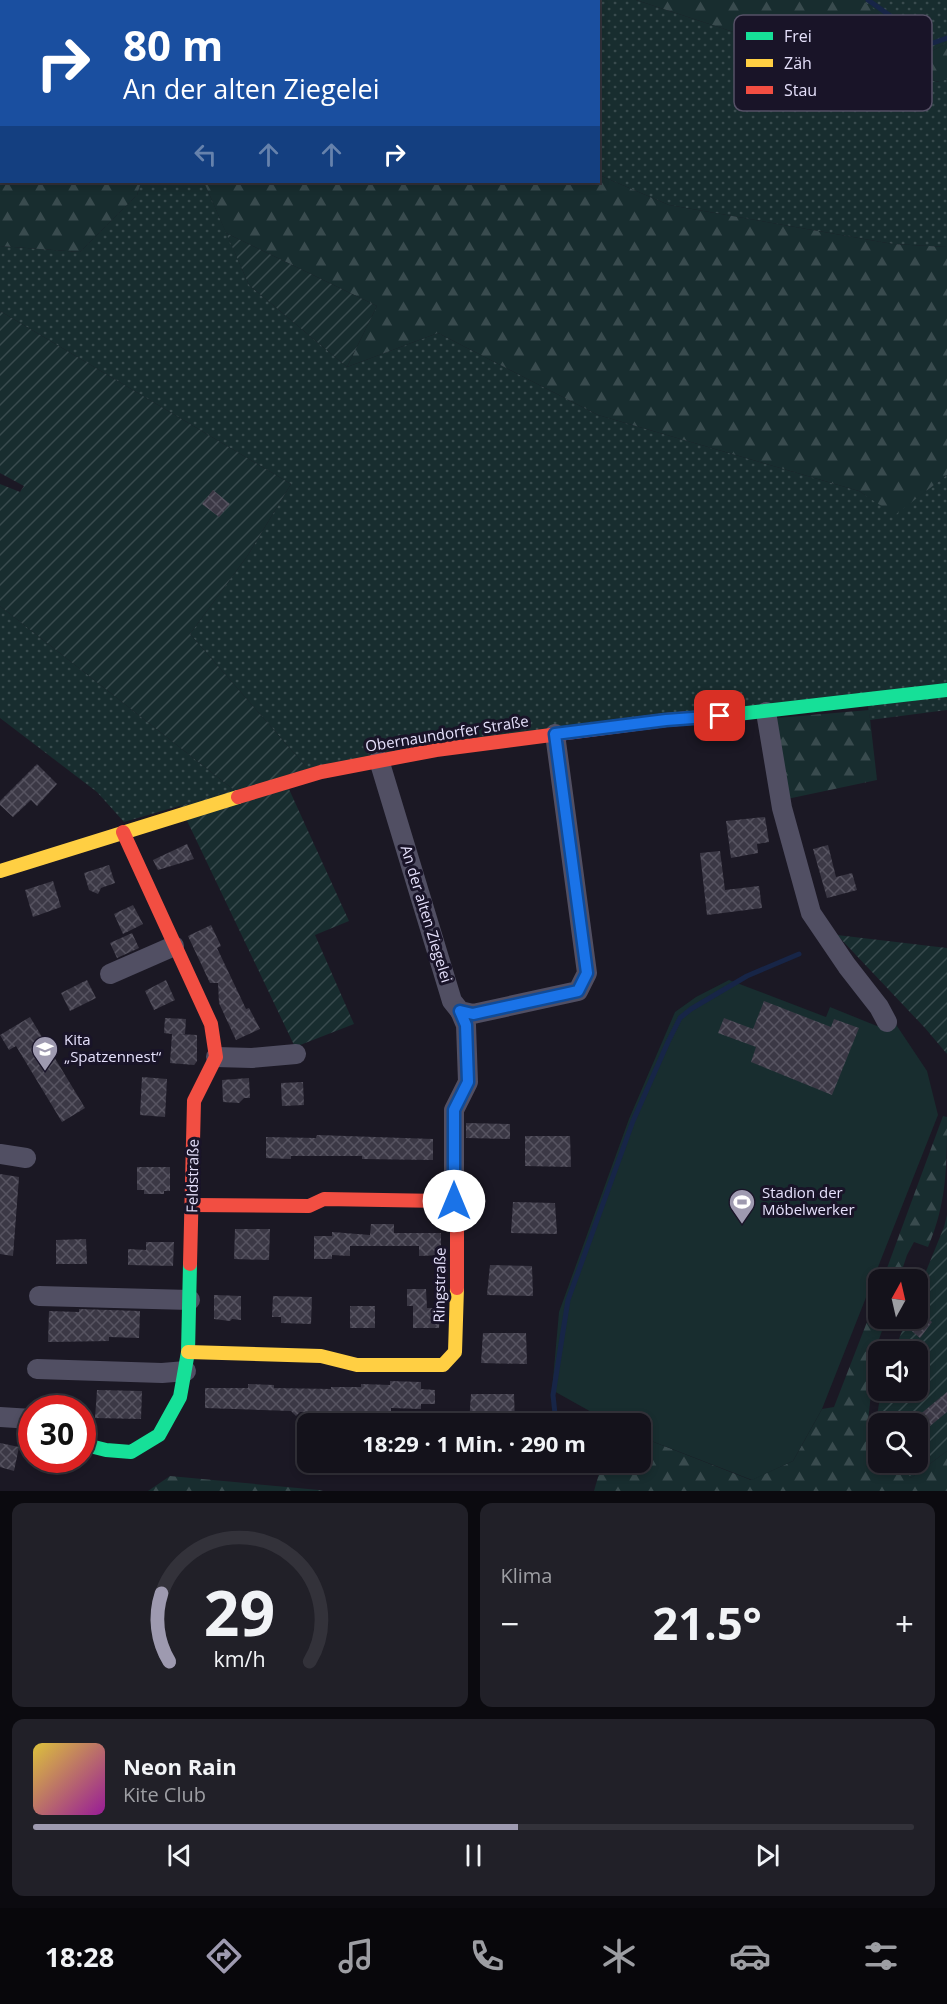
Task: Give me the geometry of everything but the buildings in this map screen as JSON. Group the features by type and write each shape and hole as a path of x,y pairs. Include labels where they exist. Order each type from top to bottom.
{"street":[{"name":"Obernaundorfer Straße","path":"0,871 321,772 379,760 666,720 766,712 947,690"},
{"path":"766,712 782,808 811,913 847,966 879,1007 886,1023"},
{"path":"460,1011 473,1014 578,991 587,973 555,734"},
{"name":"An der alten Ziegelei","path":"379,760 452,1001 460,1011 466,1025 468,1082 454,1110 454,1201"},
{"path":"123,832 211,1024 216,1057 252,1058 296,1054"},
{"path":"110,975 174,946"},
{"name":"Feldstraße","path":"96,1448 131,1452 159,1435 180,1397 187,1362 195,1101 216,1057"},
{"path":"0,1154 26,1158"},
{"name":"Ringstraße","path":"187,1362 321,1356 357,1365 443,1365 455,1352 457,1309 457,1215 442,1201 324,1198 309,1206 193,1205"},
{"path":"39,1296 190,1300"},
{"path":"37,1369 162,1373 187,1362"},
{"path":"0,1417 18,1418"}],"green space":[{"path":"600,0 636,0 734,32 734,111 932,111 932,80 939,82 947,79 947,247 893,244 669,205 600,175"},
{"path":"636,0 862,0 882,15 734,15 734,32"},
{"path":"859,0 947,0 947,43 932,51 932,15 879,15"},
{"path":"947,43 947,79 940,82 932,80 932,51"},
{"path":"600,175 669,205 893,244 947,247 947,475 895,515 859,491 598,415 438,333 347,367 377,306 226,233 204,183 600,183"},
{"path":"0,183 141,183 137,195 80,252 0,246"},
{"path":"141,183 204,183 249,285 347,367 438,333 598,415 859,491 895,514 947,475 947,710 870,720 867,700 308,769 190,634 248,555 291,484 0,311 0,246 80,252 137,195"},
{"path":"226,233 377,306 347,367 249,285"},
{"path":"0,311 291,484 248,555 190,634 308,769 283,776 349,921 315,935 354,1024 295,1047 180,806 234,790 0,606 0,484 20,492 24,486 0,473"},
{"path":"0,606 234,790 124,822 97,792 0,718"},
{"path":"869,710 877,780 787,799 772,726 777,718"},
{"path":"837,935 947,948 947,1054 925,1028"},
{"name":"Stadion der Möbelwerker","path":"729,980 826,1017 830,1007 877,1026 893,1020 927,1071 938,1115 877,1269 868,1269 868,1292 822,1409 793,1461 752,1480 651,1441 651,1413 593,1413 552,1390 559,1312 629,1119 675,1012 696,997"},
{"path":"943,1116 947,1117 945,1183 939,1215 928,1247 914,1242 902,1269 887,1269"},
{"path":"947,1215 947,1451 928,1465 928,1413 878,1413 879,1401 928,1401 928,1341 898,1341 903,1329 928,1329 927,1269"},
{"path":"868,1319 868,1329 883,1329 878,1341 868,1341 868,1401 870,1401 868,1413 868,1473 907,1473 911,1478 918,1473 928,1473 928,1465 947,1451 947,1491 594,1491 599,1473 651,1473 651,1441 751,1480 793,1461 822,1409 834,1407"},
{"path":"907,1473 918,1473 911,1478"},
{"path":"170,1476 319,1490 323,1491 148,1491"}],"waterway":[{"path":"868,0 889,15"},
{"path":"932,43 947,38"},
{"path":"555,1413 553,1395 568,1300 633,1121 680,1018 747,976 799,954"}],"traffic: fast":[{"path":"729,715 947,690"},
{"path":"96,1448 131,1452 159,1435 180,1397 188,1352 190,1264"}],"traffic: slow":[{"path":"0,871 238,797"},
{"path":"188,1352 321,1356 357,1365 443,1365 455,1352 457,1288"}],"traffic: jam":[{"path":"238,797 321,772 436,750 666,720 729,715"},
{"path":"123,832 211,1024 216,1057 194,1101 190,1264"},
{"path":"193,1205 309,1206 324,1199 442,1201 457,1215 457,1288"}],"place":[{"name":"Kita „Spatzennest“","path":"45,1072"},
{"name":"Stadion der Möbelwerker","path":"742,1225"}],"route":[{"path":"454,1201 454,1110 468,1082 466,1025 460,1011 473,1014 578,991 587,973 555,734 666,720 720,716"}]}
